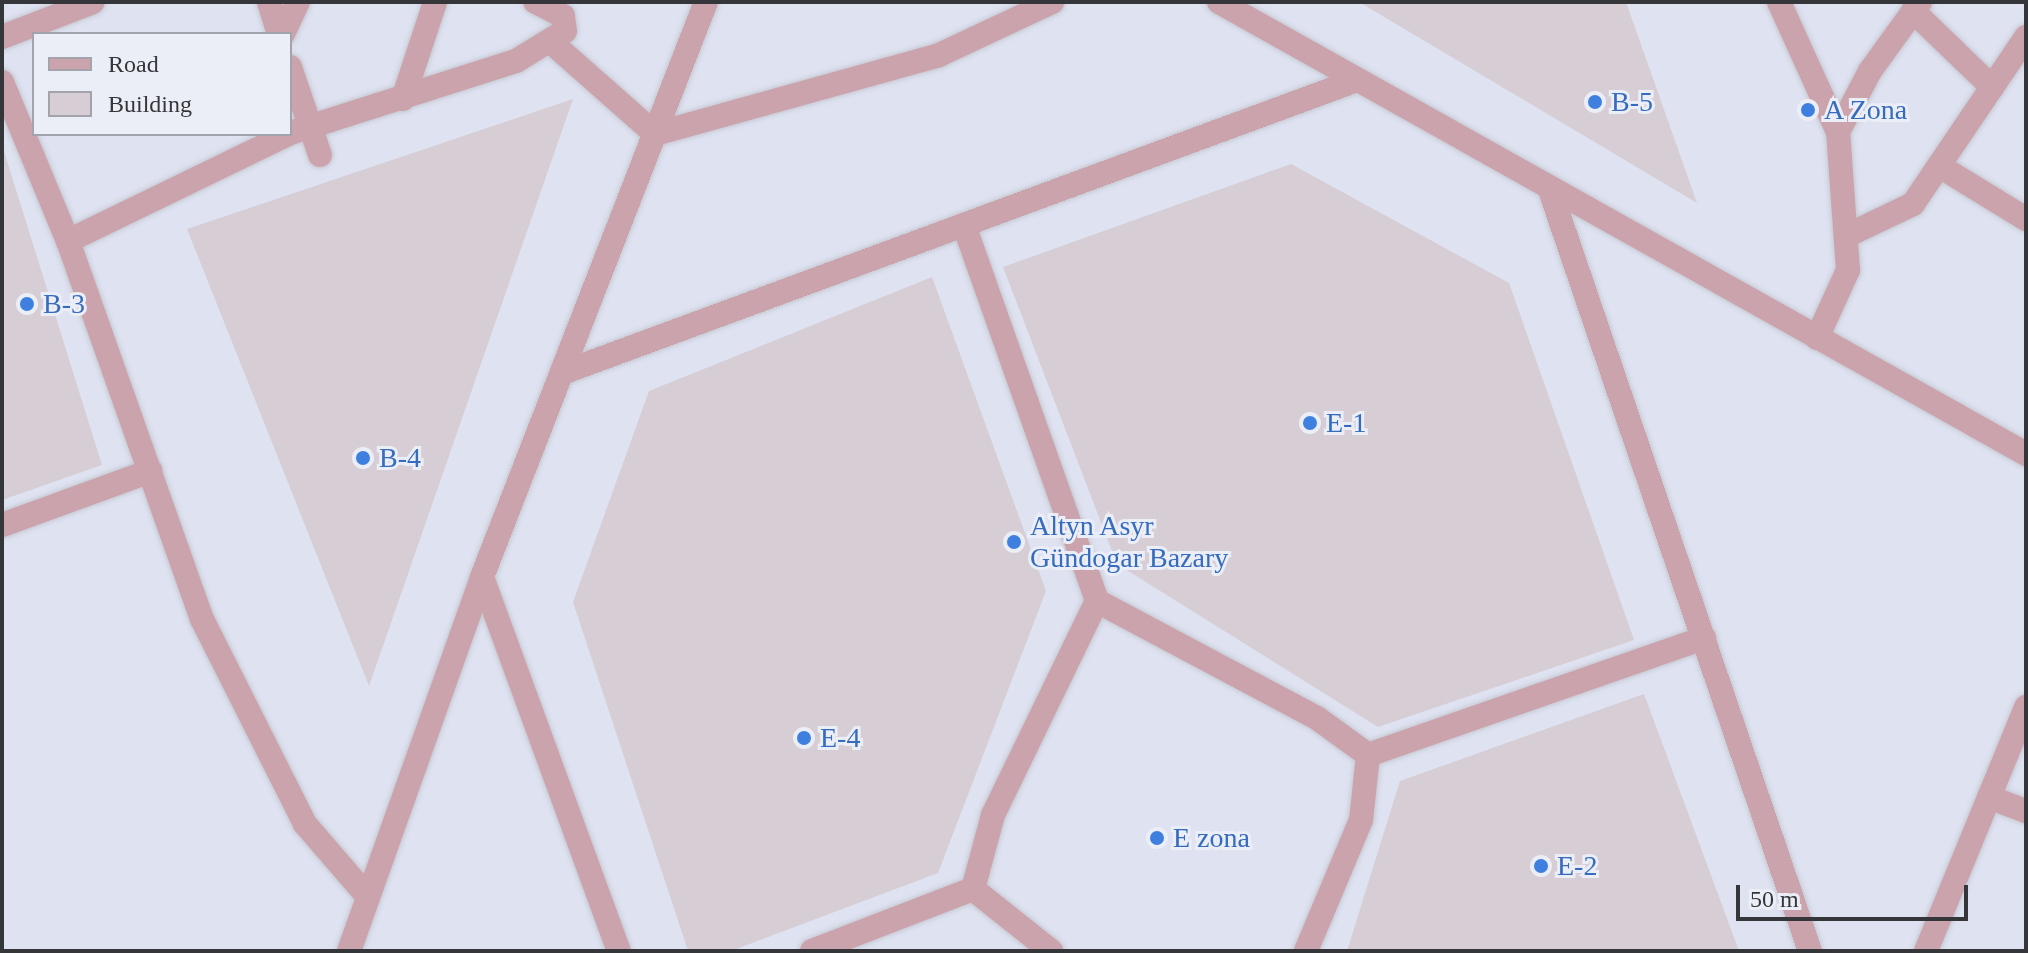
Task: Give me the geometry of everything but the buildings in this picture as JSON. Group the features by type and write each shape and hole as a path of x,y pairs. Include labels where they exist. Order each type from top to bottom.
{"street":[{"path":"2,37 93,2"},
{"path":"269,2 280,32"},
{"path":"282,32 298,2"},
{"path":"403,99 435,2"},
{"path":"296,130 403,99 516,61 551,42 566,22 535,2"},
{"path":"349,951 482,577 706,2"},
{"path":"655,134 939,55 1052,2"},
{"path":"1219,2 2026,454"},
{"path":"1779,2 1838,132 1848,270 1817,338"},
{"path":"1838,132 1870,71 1916,7 1992,87"},
{"path":"1846,236 1913,204 1941,167 2026,37"},
{"path":"551,42 655,134"},
{"path":"562,373 1357,80"},
{"path":"2,82 68,241 202,619 305,824 368,897"},
{"path":"292,88 296,130 320,155"},
{"path":"68,241 284,136"},
{"path":"1941,167 2026,219"},
{"path":"1550,190 1810,951"},
{"path":"964,225 1097,601 1317,718 1368,755"},
{"path":"2,525 150,471"},
{"path":"482,577 619,951"},
{"path":"973,889 993,815 1097,601"},
{"path":"1368,755 1704,638"},
{"path":"1926,951 2026,707"},
{"path":"1306,951 1361,820 1368,755"},
{"path":"1989,797 2026,811"},
{"path":"812,951 973,889"},
{"path":"973,889 1051,951"}],"shaded area":[{"name":"Altyn Asyr Gündogar Bazary","path":"2,2 2026,2 2026,951 2,951"}],"place":[{"name":"B-5","path":"1595,102"},
{"name":"A Zona","path":"1808,110"},
{"name":"B-3","path":"27,304"},
{"name":"E-1","path":"1310,423"},
{"name":"B-4","path":"363,458"},
{"name":"Altyn Asyr Gündogar Bazary","path":"1014,542"},
{"name":"E-4","path":"804,738"},
{"name":"E zona","path":"1157,838"},
{"name":"E-2","path":"1541,866"}]}
